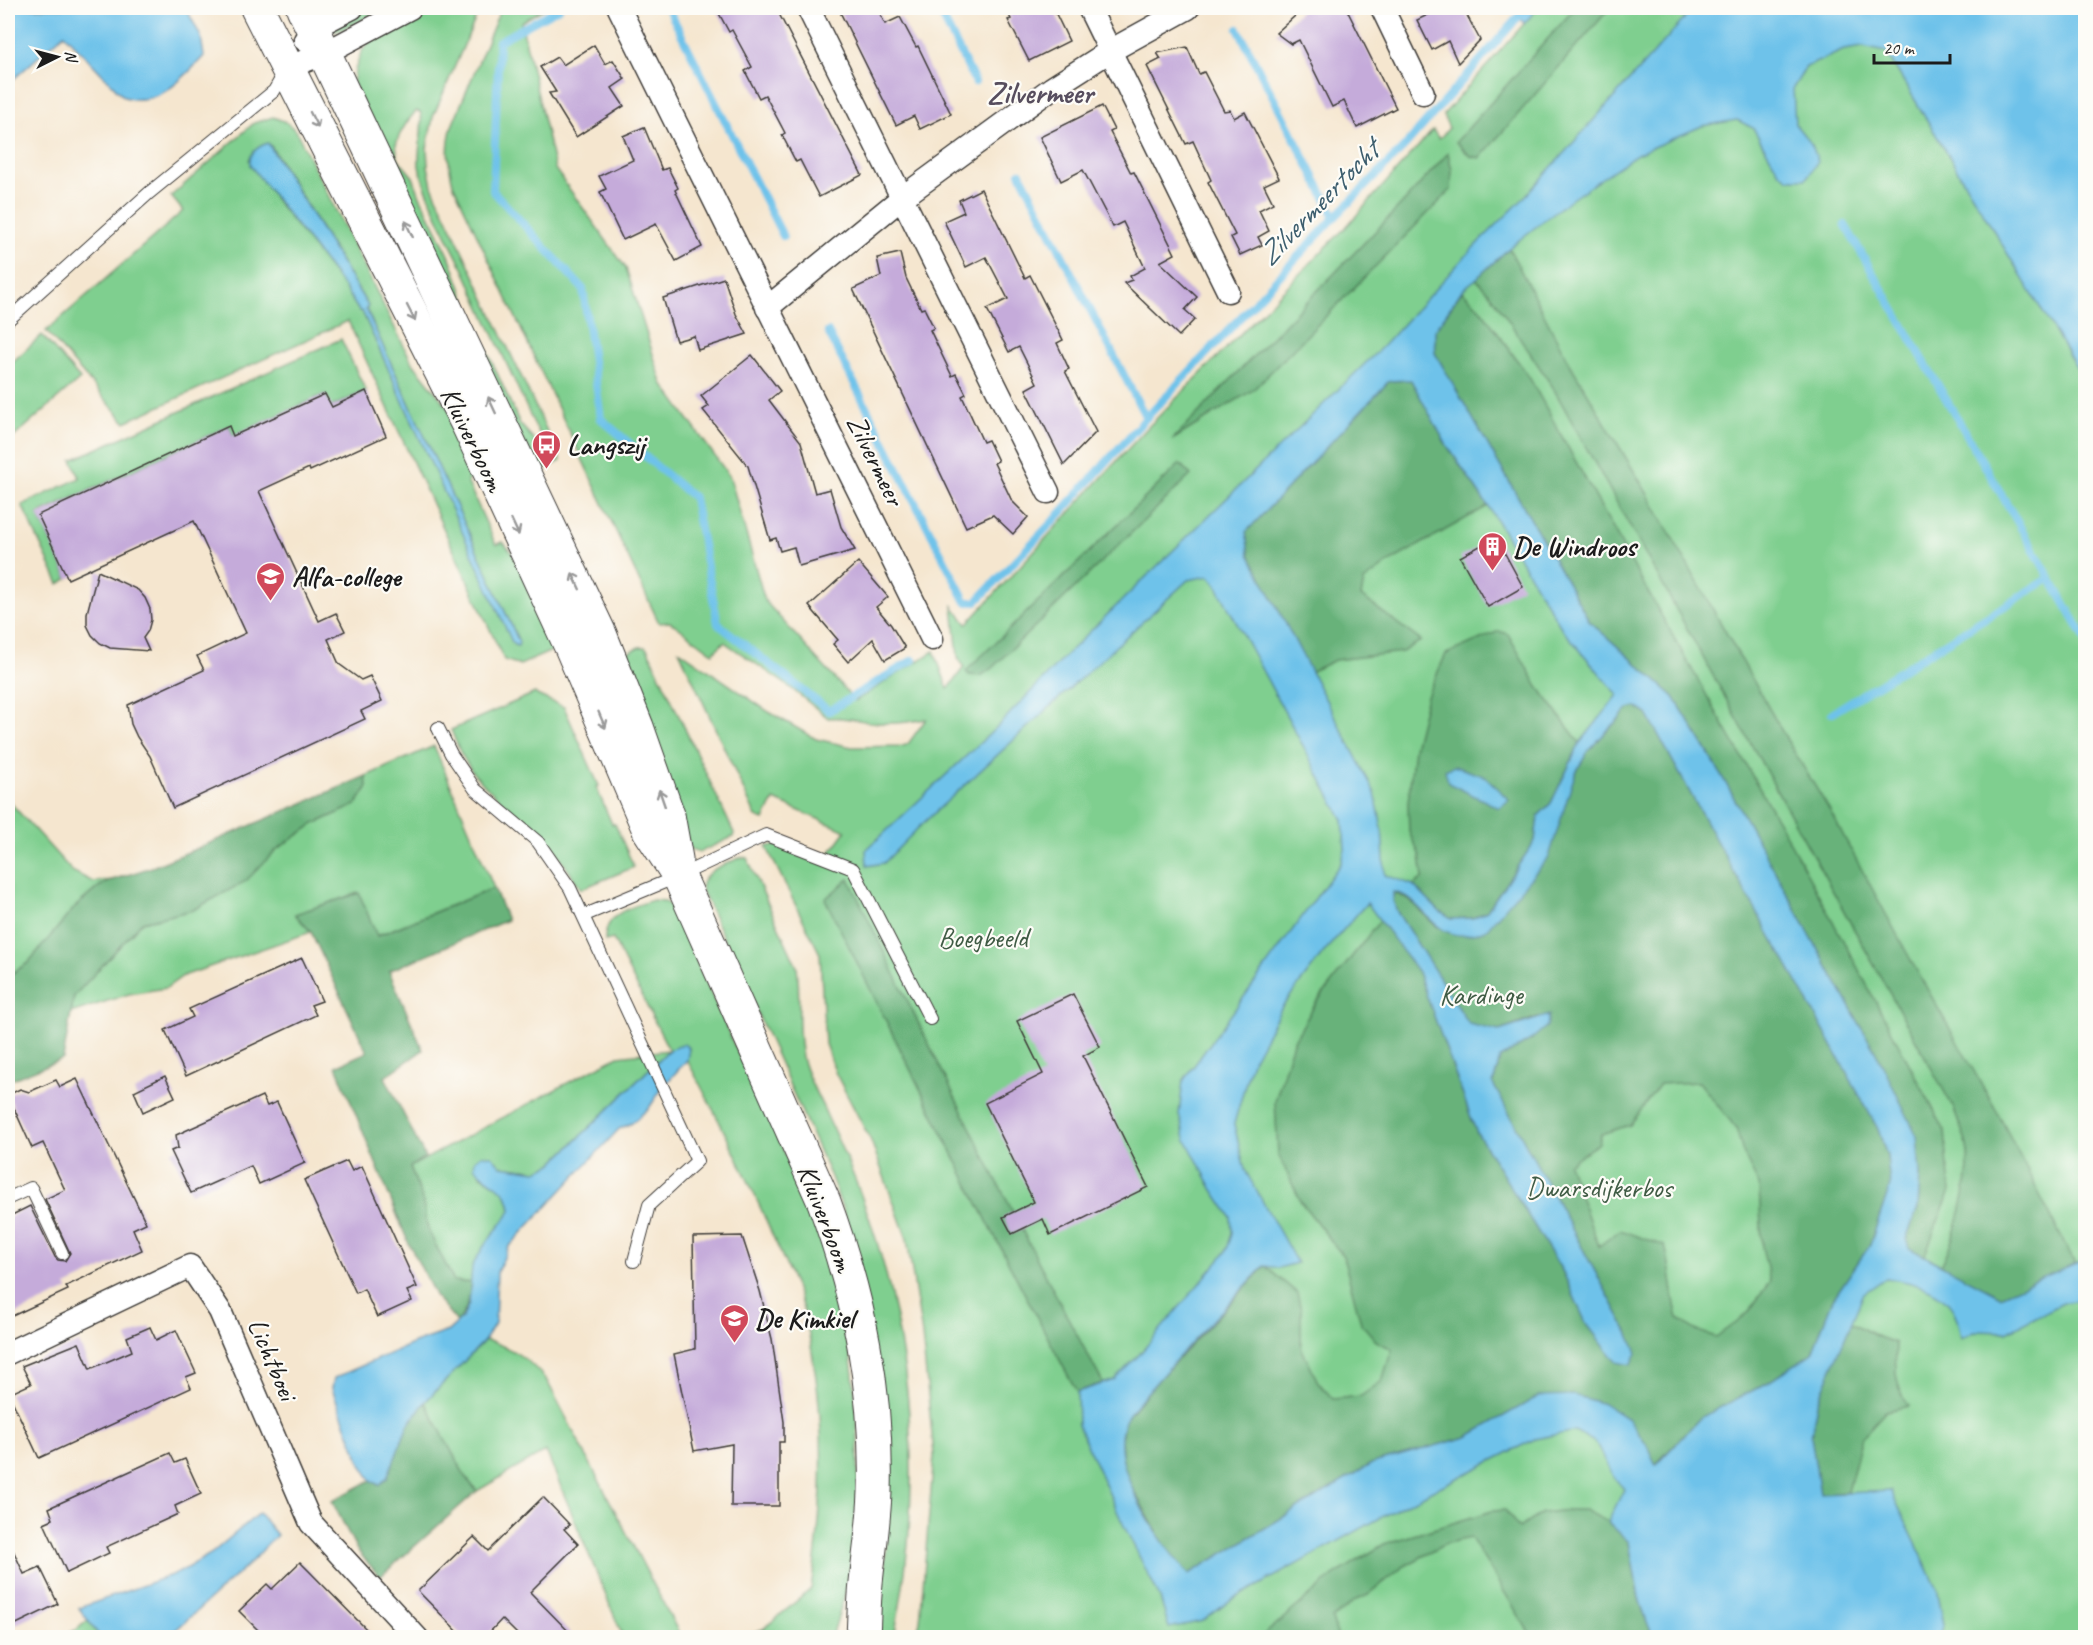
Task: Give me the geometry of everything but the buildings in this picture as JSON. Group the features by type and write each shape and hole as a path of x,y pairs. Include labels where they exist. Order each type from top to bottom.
{"main road":[{"name":"Kluiverboom","path":"257,8 468,425 575,657 649,830 678,876 824,1202 855,1296 872,1393 875,1493 865,1585 863,1638"},
{"name":"Kluiverboom","path":"314,30 600,634 637,727 668,815 678,876"},
{"name":"Kluiverboom","path":"840,1638 865,1585"}],"street":[{"path":"287,68 314,30 352,8"},
{"path":"314,30 410,8"},
{"name":"Zilvermeer","path":"619,8 932,639"},
{"path":"808,8 1048,492"},
{"path":"1089,8 1228,291"},
{"path":"767,308 903,196 1052,88 1110,51 1188,8"},
{"path":"1382,8 1424,93"},
{"name":"Lichtboei","path":"8,1353 190,1266 219,1311 311,1522 417,1638"}],"lane":[{"path":"8,320 149,193 274,91 287,68"},
{"path":"438,728 451,754 475,789 538,842 555,864 585,915 697,1161 649,1205 634,1261"},
{"path":"585,915 678,876 766,835 853,869 930,1019"},
{"path":"8,1197 31,1188 62,1253"}],"green space":[{"path":"367,8 388,8 334,32 334,29 349,16"},
{"path":"427,8 480,8 433,117 427,148 428,166 432,186 561,461 543,470 518,435 353,83 356,65 369,42 388,28","holes":["416,111 420,112 422,122 419,166 423,179 446,235 543,439 540,443 537,443 520,424 470,313 449,255 413,177 398,159 396,145 399,136"]},
{"name":"Kardinge","path":"501,8 545,8 521,22 555,169 626,268 662,383 730,477 765,601 855,701 934,651 948,689 964,667 958,657 953,606 967,624 1149,426 1346,227 1433,130 1439,139 1449,128 1443,115 1538,8 2085,8 2085,1637 916,1637 920,1621 934,1455 922,1335 907,1239 871,1141 836,1074 825,1044 820,954 766,846 785,845 824,861 846,831 774,800 764,820 756,817 679,650 769,712 816,739 852,747 903,746 908,744 926,719 885,723 828,718 787,685 724,642 713,653 670,622 659,623 453,184 448,155 452,126"},
{"path":"1575,8 1610,8 1480,158 1470,156 1456,142"},
{"path":"273,117 286,122 296,131 412,362 453,414 473,477 467,481 496,545 503,542 530,575 563,646 520,665 504,660 348,321 125,422 46,331 183,211 171,196 254,123","holes":["271,146 368,306 366,309 519,642 514,645 362,311 359,311 344,287 275,199 249,160 258,148"]},
{"path":"1448,153 1452,170 1451,190 1253,390 1172,440 1401,205"},
{"path":"1509,248 1567,359 1829,809 1913,964 1999,1115 2075,1264 2000,1296 1941,1266 1951,1241 1967,1180 1966,1142 1954,1109 1552,386 1492,296 1476,279"},
{"path":"1462,291 1480,308 1529,377 1800,860 1945,1131 1950,1191 1924,1257 1909,1249 1906,1239 1918,1208 1920,1174 1883,1066 1715,764 1674,697 1590,622 1435,353 1435,330"},
{"path":"42,335 80,379 8,442 8,366"},
{"path":"341,339 366,391 331,407 325,394 233,436 229,426 38,514 68,579 59,584 22,505 80,478 72,460"},
{"path":"1411,380 1446,444 1488,506 1391,561 1364,581 1361,596 1421,641 1402,652 1335,660 1310,672 1249,554 1246,532 1389,381"},
{"path":"1180,464 1191,475 992,668 981,676 969,675 966,671"},
{"path":"1499,631 1508,634 1538,687 1580,743 1551,803 1538,816 1535,841 1487,911 1473,918 1451,919 1439,911 1413,885 1423,878 1420,856 1409,832 1408,803 1414,748 1427,696 1446,654"},
{"path":"639,647 645,647 648,650 734,833 733,837 700,852 690,849 618,657"},
{"path":"535,693 564,707 599,786 596,787 612,824 615,824 634,867 581,889 551,844 473,773 461,754 451,730"},
{"path":"1636,707 1647,714 1878,1129 1887,1156 1890,1186 1870,1245 1833,1299 1812,1353 1767,1383 1700,1418 1655,1465 1646,1444 1539,1396 1467,1437 1373,1463 1189,1574 1168,1552 1128,1480 1123,1465 1121,1439 1125,1419 1161,1377 1265,1266 1297,1293 1301,1310 1301,1347 1318,1382 1333,1399 1361,1396 1382,1381 1392,1349 1376,1341 1361,1323 1343,1256 1301,1202 1278,1154 1275,1101 1293,1042 1316,1003 1381,919 1418,972 1476,1131 1563,1272 1586,1323 1628,1332 1493,1084 1500,1058 1532,1039 1538,1017 1499,1031 1469,1025 1397,912 1393,892 1409,900 1437,927 1487,929 1588,751 1628,709","holes":["1699,1082 1736,1128 1743,1153 1759,1185 1762,1247 1770,1281 1748,1313 1716,1337 1695,1330 1678,1318 1665,1246 1620,1230 1599,1246 1568,1164 1599,1143 1601,1134 1630,1125 1660,1084"]},
{"path":"434,746 494,888 376,936 358,893 295,914 311,932 183,976 166,988 129,994 71,1013 74,996 142,922 193,910 245,881 276,850 314,824 356,805 367,788 366,776"},
{"path":"366,776 367,788 356,805 314,824 276,850 246,881 193,910 142,922 74,996 63,1059 8,1081 8,976 28,963 75,907 100,886 112,880 152,867"},
{"path":"8,800 72,871 93,882 112,880 100,886 75,907 28,963 8,976"},
{"path":"742,857 747,858 797,967 799,1034 804,1063 861,1195 879,1248 893,1303 903,1358 909,1414 911,1470 904,1582 894,1637 873,1637 884,1575 887,1538 852,1235 831,1177 701,888 706,876 711,872"},
{"path":"849,879 973,1133 1103,1383 1077,1392 949,1147 825,899"},
{"path":"494,888 507,920 389,971 423,1050 385,1077 425,1157 410,1167 422,1198 428,1230 454,1281 471,1283 466,1309 457,1322 436,1297 408,1242 336,1066 367,1052 311,932 295,914 359,893 377,936"},
{"path":"653,900 665,901 675,911 801,1191 820,1237 839,1299 854,1379 858,1460 854,1541 848,1581 832,1637 741,1637 763,1629 811,1589 818,1534 821,1480 821,1425 815,1371 804,1312 797,1292 741,1166 687,1060 689,1048 669,1050 613,939 605,941 606,931 614,918 628,909"},
{"path":"669,1050 552,1164 537,1171 501,1166 480,1175 502,1189 508,1198 511,1212 480,1253 471,1283 454,1281 428,1230 422,1198 410,1167 618,1056"},
{"path":"1851,1322 1876,1336 1896,1343 1898,1383 1909,1406 1886,1411 1862,1437 1848,1492 1820,1495 1811,1436 1817,1404"},
{"path":"485,1340 504,1346 520,1355 547,1381 681,1637 623,1637 546,1451 477,1491 466,1478 425,1402"},
{"path":"425,1402 466,1478 477,1491 380,1577 357,1550 332,1501 371,1480 379,1485 387,1478 408,1425"},
{"path":"1505,1510 1519,1528 1542,1513 1569,1510 1585,1510 1608,1522 1629,1542 1639,1598 1654,1637 1532,1637 1471,1538 1447,1543 1403,1567 1368,1595 1356,1600 1332,1619 1338,1637 1260,1638 1333,1576 1384,1544 1492,1511"},
{"path":"88,1620 100,1637 59,1637 76,1630"}],"water":[{"path":"8,8 186,8 201,37 204,56 169,89 159,95 136,99 124,97 64,34 8,84"},
{"path":"1516,8 1538,8 1524,24"},
{"path":"1694,8 2085,8 2085,382 1886,52 1863,47 1844,50 1806,67 1793,88 1795,124 1812,145 1818,161 1806,179 1789,179 1779,172 1753,128 1737,120 1702,126 1637,154 1566,203 1509,248 1462,290 1435,330 1435,353 1590,622 1674,697 1715,764 1883,1066 1917,1136 1920,1174 1918,1208 1906,1239 1909,1248 2000,1296 2085,1259 2085,1300 2065,1302 2007,1332 1974,1331 1961,1338 1955,1313 1941,1297 1923,1287 1886,1278 1864,1293 1817,1404 1811,1436 1820,1494 1891,1491 1937,1588 1944,1624 1939,1637 1654,1637 1639,1598 1629,1542 1608,1522 1624,1489 1613,1476 1596,1443 1575,1431 1535,1439 1402,1506 1230,1601 1203,1621 1169,1628 1160,1598 1078,1425 1077,1392 1114,1380 1138,1356 1226,1252 1232,1234 1231,1217 1213,1190 1185,1138 1179,1114 1183,1081 1341,863 1345,850 1343,820 1215,583 1209,576 1188,580 918,828 884,863 867,866 866,850 996,728 1071,650 1382,347 1471,250 1521,201","holes":["1411,380 1446,444 1488,506 1562,629 1618,695 1580,743 1551,803 1538,816 1535,841 1487,911 1473,918 1451,919 1439,911 1413,885 1385,875 1382,828 1375,793 1249,554 1246,532 1389,381","1636,707 1647,714 1878,1129 1887,1156 1890,1186 1870,1245 1833,1299 1812,1353 1767,1383 1700,1418 1656,1465 1646,1444 1628,1419 1605,1404 1573,1395 1539,1396 1467,1437 1373,1463 1189,1574 1164,1543 1138,1501 1122,1457 1121,1437 1126,1419 1134,1407 1264,1266 1279,1268 1297,1263 1245,1170 1234,1124 1251,1064 1282,1007 1324,952 1367,903 1418,972 1476,1131 1563,1272 1586,1323 1616,1362 1631,1365 1637,1353 1628,1332 1493,1084 1500,1058 1532,1039 1547,1026 1549,1015 1499,1031 1469,1024 1397,912 1393,892 1415,903 1443,930 1469,935 1487,929 1549,857 1575,774 1588,751 1628,709"]},
{"path":"268,143 368,306 366,309 519,642 518,646 512,642 362,311 359,311 344,287 250,165 254,151"},
{"path":"1454,766 1486,777 1509,800 1499,808 1448,783 1445,770"},
{"path":"684,1044 689,1048 687,1060 663,1087 649,1108 632,1123 619,1129 509,1247 497,1272 495,1323 485,1340 425,1402 408,1425 387,1478 379,1485 371,1480 362,1466 339,1408 332,1388 334,1378 414,1343 448,1331 463,1317 469,1303 472,1266 511,1211 507,1196 474,1167 475,1160 481,1155 492,1156 501,1166 537,1171 552,1164 669,1050"},
{"path":"259,1513 277,1535 253,1560 168,1637 100,1637 79,1608 180,1572 212,1553"}],"waterway":[{"path":"559,8 499,41 493,191 583,289 601,419 694,498 718,624 829,711 913,660"},
{"path":"668,8 783,236"},
{"path":"938,8 975,82"},
{"name":"Zilvermeertocht","path":"828,332 966,602 976,602 1335,217 1405,146 1520,15"},
{"name":"Zilvermeertocht","path":"1238,29 1335,217"},
{"path":"1020,173 1146,418"},
{"path":"1845,225 2086,640"},
{"path":"1832,713 2050,578"}],"place":[{"name":"Langszij","path":"546,470"},
{"name":"De Windroos","path":"1492,572"},
{"name":"Alfa-college","path":"271,602"},
{"name":"De Kimkiel","path":"734,1344"}],"district":[{"name":"Zilvermeer","path":"1040,93"}],"park label":[{"name":"Boegbeeld","path":"983,937"},
{"name":"Dwarsdijkerbos","path":"1599,1187"}]}
